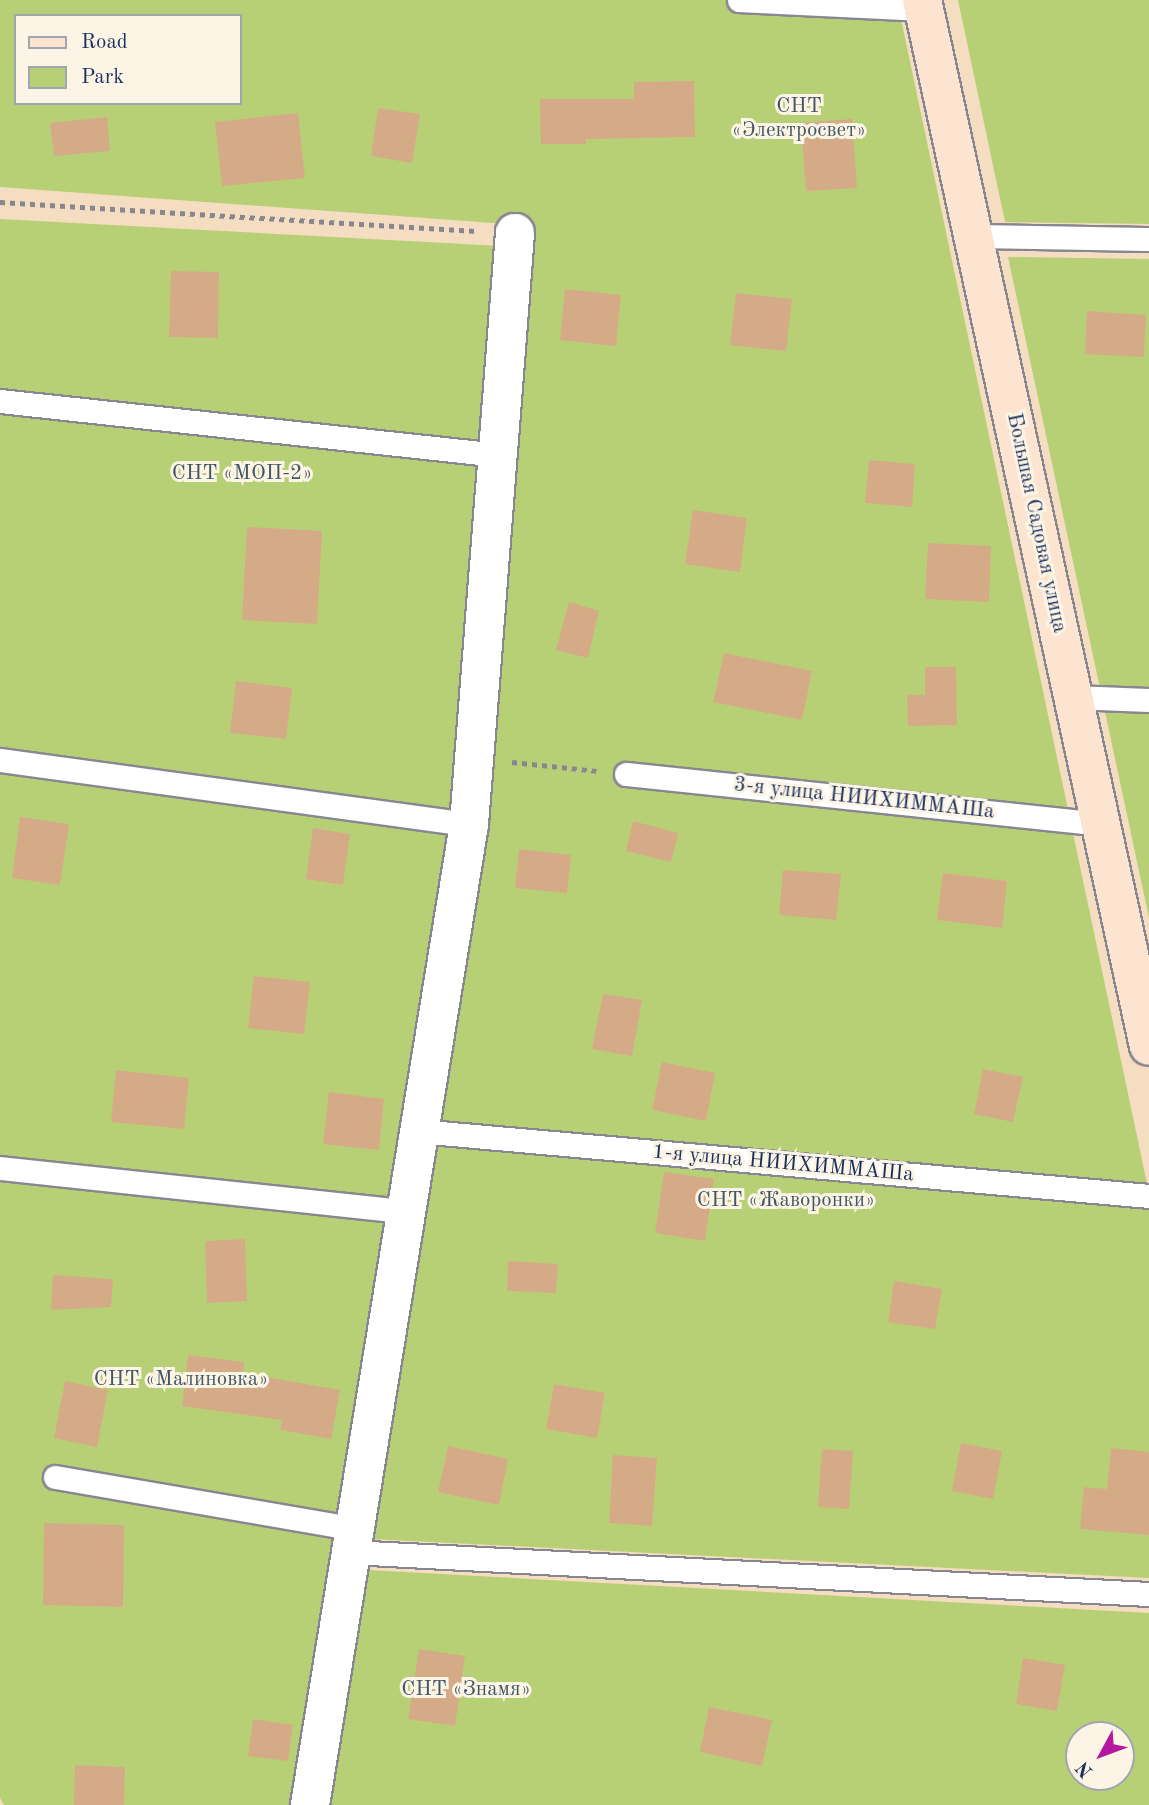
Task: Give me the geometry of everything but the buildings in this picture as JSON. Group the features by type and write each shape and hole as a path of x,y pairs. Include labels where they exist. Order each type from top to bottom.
{"street":[{"name":"Большая Садовая улица","path":"923,4 1072,697 1103,824 1149,1046"},
{"path":"310,1805 469,824 477,758 515,233"}],"lane":[{"path":"740,0 923,4"},
{"path":"975,236 1149,239"},
{"path":"0,401 499,455"},
{"path":"1072,697 1149,700"},
{"path":"0,760 469,824"},
{"name":"3-я улица НИИХИММАШа","path":"626,774 1103,824"},
{"name":"1-я улица НИИХИММАШа","path":"418,1131 1149,1196"},
{"path":"0,1168 405,1211"},
{"path":"55,1477 352,1540 1149,1594"}],"path":[{"path":"0,202 515,233"},
{"path":"477,758 626,774"}],"green space":[{"name":"СНТ «Жаворонки»","path":"0,0 897,0 1149,1193 1149,1578 372,1539 491,758 535,226 0,187"},
{"path":"958,0 1149,0 1149,224 1005,222"},
{"name":"СНТ «МОП-2»","path":"0,219 501,246 459,791 293,1805 4,1805 0,1798"},
{"path":"1008,257 1149,259 1149,918"},
{"name":"СНТ «Знамя»","path":"369,1570 1149,1613 1149,1805 328,1805"}],"park label":[{"name":"СНТ «Электросвет»","path":"799,119"},
{"name":"СНТ «Малиновка»","path":"181,1380"}]}
